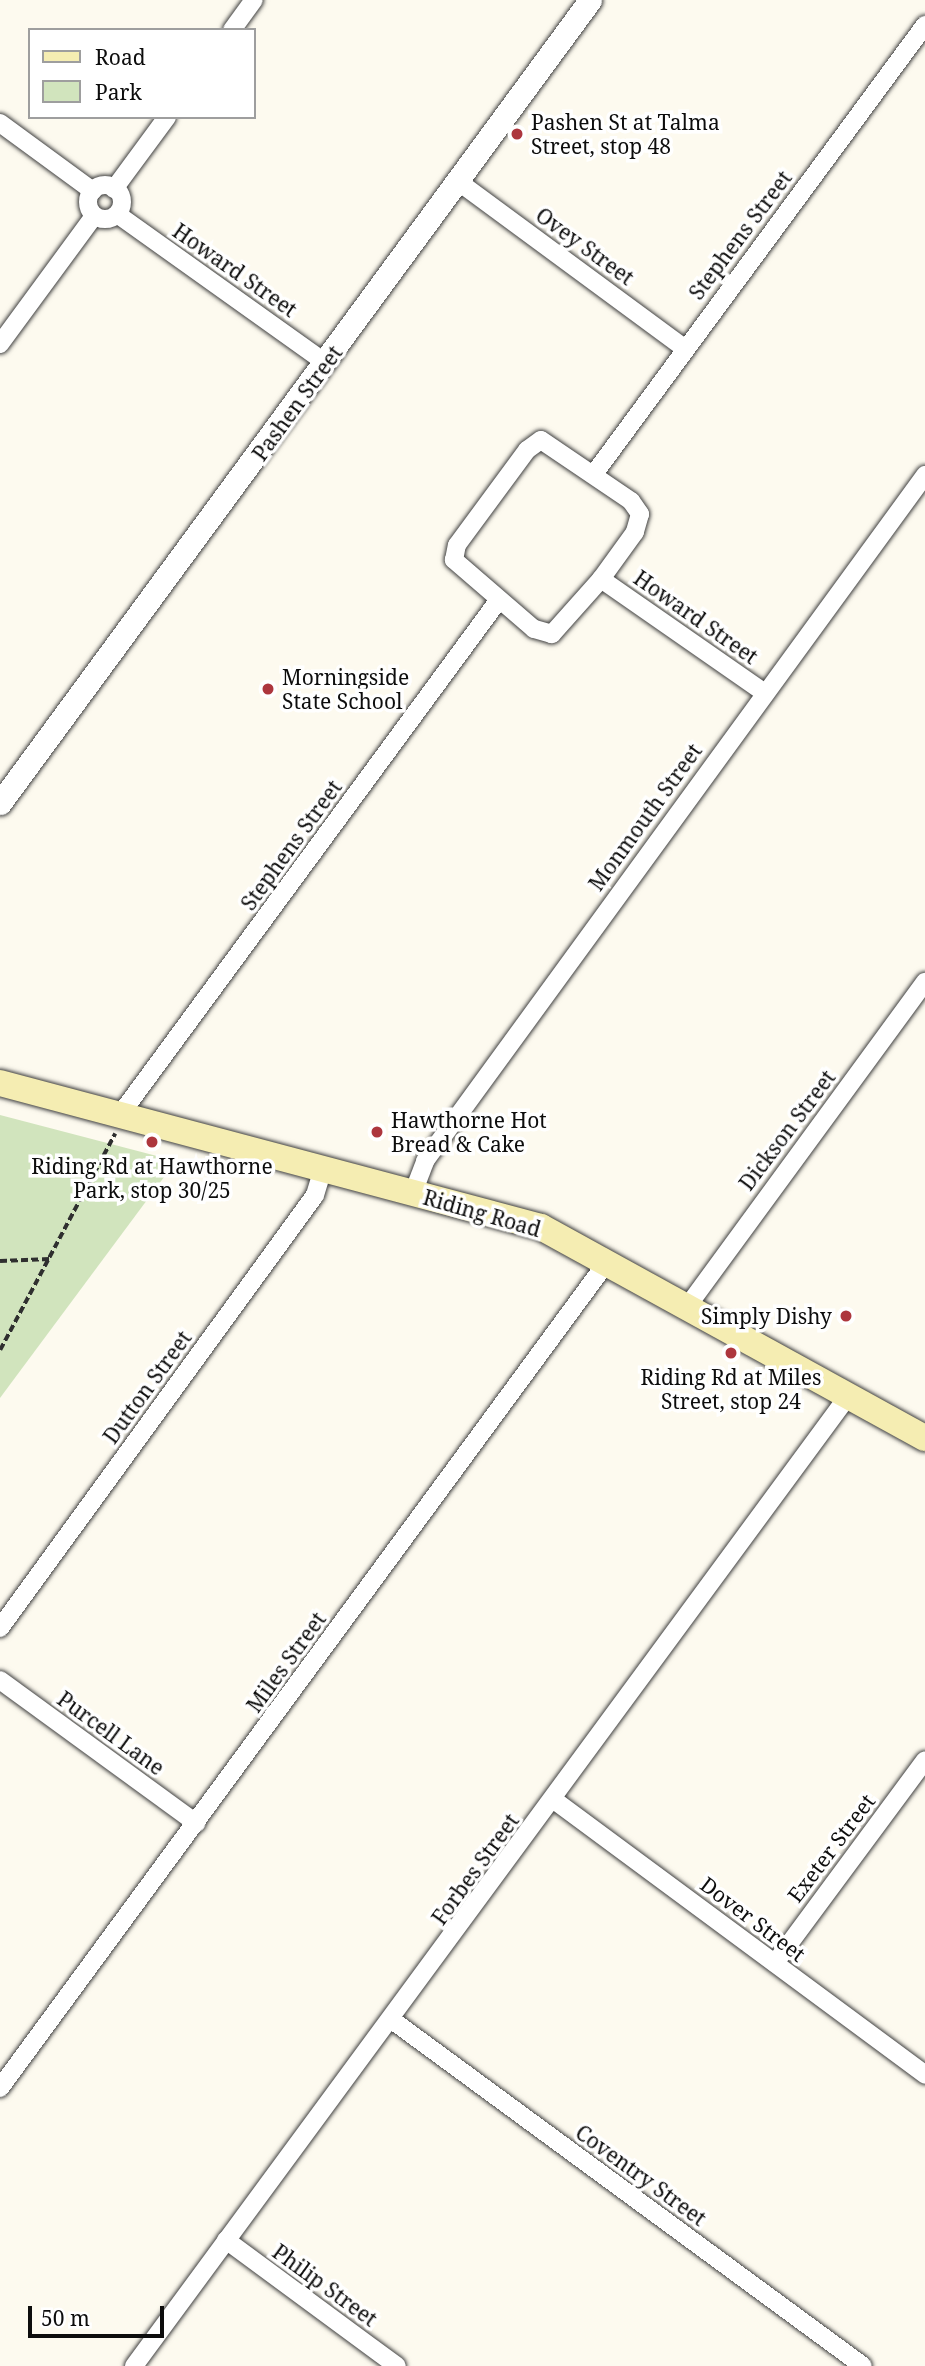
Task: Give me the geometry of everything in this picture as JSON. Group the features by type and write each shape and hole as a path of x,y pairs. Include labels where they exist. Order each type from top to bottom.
{"main road":[{"name":"Riding Road","path":"0,1083 541,1227 848,1396 921,1429"}],"street":[{"path":"233,28 254,0"},
{"name":"Pashen Street","path":"0,803 460,182 582,3"},
{"name":"Stephens Street","path":"594,474 684,348 925,25"},
{"path":"0,123 93,191 114,189 166,119"},
{"name":"Ovey Street","path":"460,182 684,348"},
{"path":"94,216 108,219 117,214 121,198 114,189"},
{"path":"93,191 88,201 94,216"},
{"name":"Howard Street","path":"117,214 326,363"},
{"path":"0,344 94,216"},
{"path":"548,440 594,474 640,514 635,532 601,579 552,634 534,629 463,573 454,552 527,450 548,440"},
{"name":"Monmouth Street","path":"413,1193 425,1161 925,475"},
{"name":"Howard Street","path":"601,579 765,693"},
{"name":"Stephens Street","path":"120,1115 498,601"},
{"name":"Dickson Street","path":"687,1307 925,982"},
{"name":"Dutton Street","path":"0,1628 315,1195 323,1169"},
{"name":"Miles Street","path":"0,2088 607,1262"},
{"name":"Forbes Street","path":"134,2366 554,1800 848,1396"},
{"name":"Purcell Lane","path":"0,1680 196,1823"},
{"name":"Exeter Street","path":"775,1963 925,1760"},
{"name":"Dover Street","path":"554,1800 925,2075"},
{"name":"Coventry Street","path":"392,2020 863,2366"},
{"name":"Philip Street","path":"226,2241 397,2366"}],"path":[{"path":"0,1349 51,1259 65,1222 113,1140 120,1115"},
{"path":"0,1261 51,1259"}],"green space":[{"path":"0,1115 176,1161 0,1398"}],"place":[{"name":"Pashen St at Talma Street, stop 48","path":"517,134"},
{"name":"Morningside State School","path":"268,689"},
{"name":"Hawthorne Hot Bread & Cake","path":"377,1132"},
{"name":"Riding Rd at Hawthorne Park, stop 30/25","path":"152,1142"},
{"name":"Simply Dishy","path":"846,1316"},
{"name":"Riding Rd at Miles Street, stop 24","path":"731,1353"}]}
